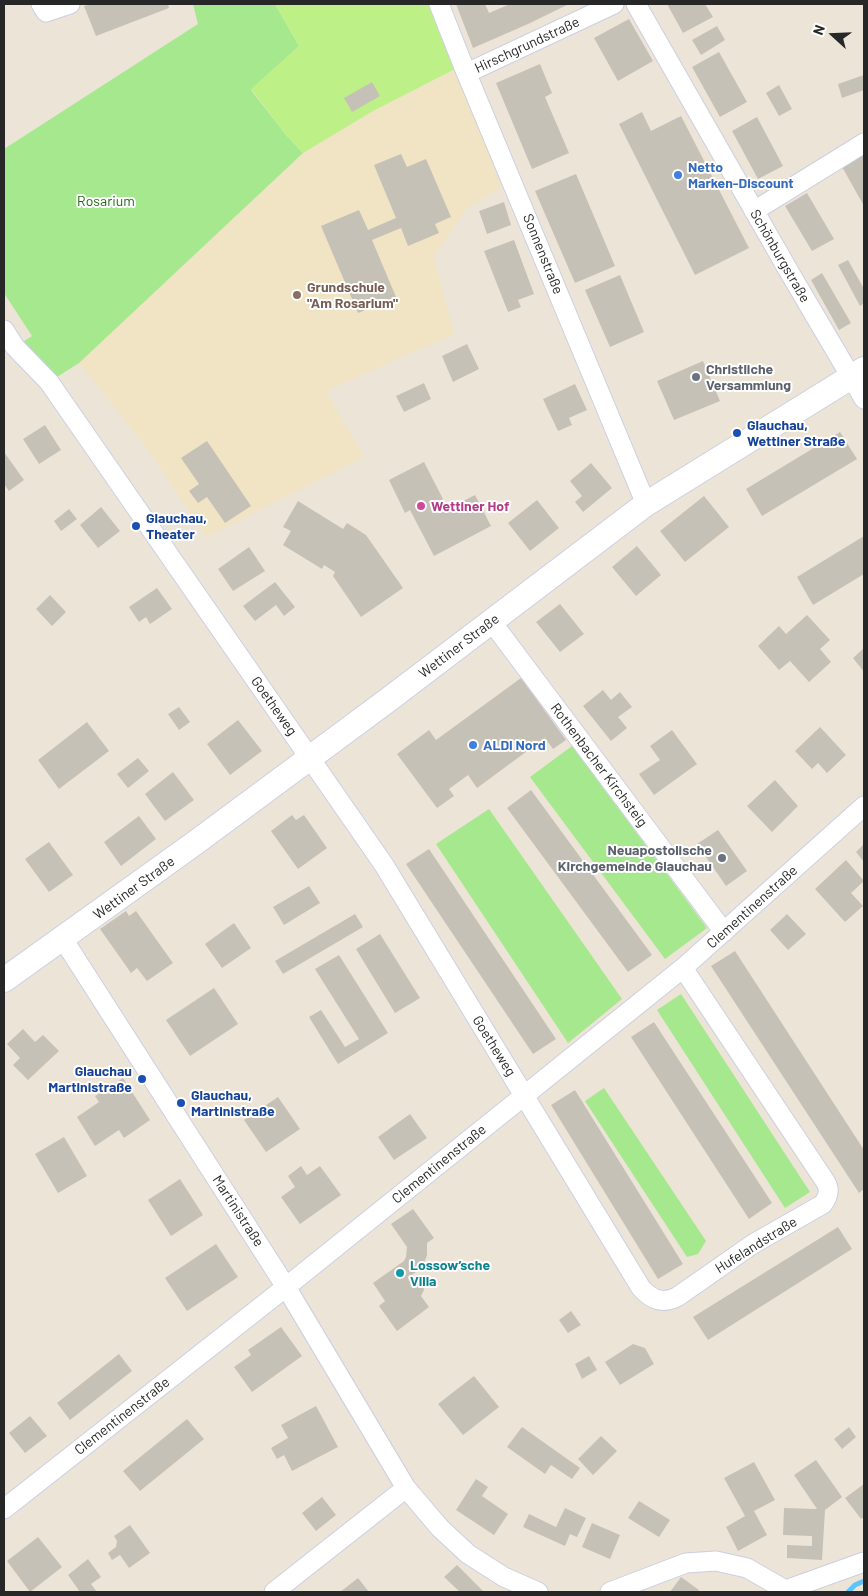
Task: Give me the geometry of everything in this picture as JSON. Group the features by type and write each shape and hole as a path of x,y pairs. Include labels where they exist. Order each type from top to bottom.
{"street":[{"path":"41,4 46,12 70,4"},
{"name":"Sonnenstraße","path":"439,4 646,504"},
{"name":"Hirschgrundstraße","path":"467,73 614,4"},
{"name":"Schönburgstraße","path":"636,4 754,211 858,373 864,399"},
{"path":"754,211 864,143"},
{"name":"Goetheweg","path":"4,330 15,347 49,382 384,866 525,1096"},
{"name":"Wettiner Straße","path":"4,980 310,758 646,504 858,373"},
{"name":"Rothenbacher Kirchsteig","path":"491,621 724,932"},
{"name":"Clementinenstraße","path":"4,1509 286,1287 683,968 864,806"},
{"name":"Martinistraße","path":"63,939 286,1287 406,1488 440,1528 468,1554 504,1577 538,1592"},
{"name":"Hufelandstraße","path":"525,1096 641,1288 648,1296 659,1301 668,1301 677,1297 753,1244 823,1204 828,1196 828,1186 683,968"},
{"path":"274,1592 406,1488"},
{"path":"610,1592 686,1563 716,1562 747,1568 788,1591 864,1562"}],"shaded area":[{"name":"Grundschule \"Am Rosarium\"","path":"463,65 512,180 466,210 434,257 454,334 326,391 364,457 206,537 149,451 79,363 303,153 373,111"}],"green space":[{"name":"Rosarium","path":"193,4 275,4 299,46 251,90 286,135 303,153 79,363 49,382 15,347 32,336 4,293 4,149 198,24"},
{"path":"275,4 439,4 463,65 373,111 303,153 286,135 251,89 299,46"},
{"path":"572,746 707,928 665,959 530,777"},
{"path":"489,809 622,999 568,1043 436,844"},
{"path":"681,994 810,1192 785,1208 657,1010"},
{"path":"604,1088 706,1241 698,1254 687,1257 585,1101"}],"building":[{"path":"92,4 168,4 169,8 96,36 84,6"},
{"path":"456,4 485,4 489,13 510,4 569,4 473,48"},
{"path":"667,4 705,4 713,17 683,33"},
{"path":"629,19 653,61 618,81 594,38"},
{"path":"717,26 725,40 701,55 692,40"},
{"path":"719,52 747,102 720,117 692,67"},
{"path":"540,64 552,93 545,97 569,153 532,169 496,83"},
{"path":"864,75 864,90 842,98 838,84"},
{"path":"372,82 380,96 352,112 344,98"},
{"path":"779,85 792,109 779,116 766,93"},
{"name":"Netto Marken-Discount","path":"642,112 651,131 681,116 749,248 695,275 619,124"},
{"path":"757,117 783,166 758,179 732,131"},
{"path":"863,152 864,154 864,206 841,165"},
{"path":"401,154 407,167 426,159 451,217 435,224 439,233 408,246 401,228 372,240 396,297 358,313 321,226 359,210 368,230 396,218 374,165"},
{"path":"576,174 615,266 575,283 535,191"},
{"path":"807,193 834,239 812,251 785,206"},
{"path":"504,202 511,225 487,234 479,211"},
{"path":"514,240 534,294 518,300 521,307 508,312 484,251"},
{"path":"848,260 864,289 864,303 860,306 838,265"},
{"path":"822,273 851,323 839,330 811,280"},
{"path":"620,275 644,332 610,347 585,290"},
{"path":"467,344 479,369 453,382 442,356"},
{"path":"703,361 720,401 674,420 657,381"},
{"path":"424,383 431,399 404,412 396,396"},
{"path":"575,384 587,410 569,418 572,425 558,431 543,399"},
{"path":"45,425 61,450 39,464 23,439"},
{"path":"840,432 857,459 762,516 746,489"},
{"path":"207,441 251,506 225,523 207,497 198,503 189,491 199,484 181,458"},
{"path":"4,452 24,480 9,491 4,484"},
{"name":"Wettiner Hof","path":"424,462 443,499 437,502 442,512 475,495 491,526 434,556 410,510 405,513 389,480"},
{"path":"591,463 612,488 583,512 575,502 582,496 570,481"},
{"path":"704,496 729,527 685,562 660,531"},
{"path":"537,500 559,528 530,551 508,523"},
{"path":"298,501 343,529 347,523 366,535 403,588 361,617 333,576 335,572 324,565 322,569 283,545 291,531 283,527"},
{"path":"101,507 120,531 98,548 80,525"},
{"path":"69,509 77,519 61,531 54,521"},
{"path":"864,536 864,574 813,605 797,577"},
{"path":"637,546 661,575 636,596 612,567"},
{"path":"249,547 265,571 233,591 218,569"},
{"path":"275,582 295,607 284,616 276,605 255,621 243,606"},
{"path":"157,588 172,609 150,624 146,617 139,622 129,607"},
{"path":"50,595 66,612 52,626 36,609"},
{"path":"560,604 584,634 560,652 536,622"},
{"path":"807,615 830,640 820,649 831,662 809,682 790,661 779,670 758,646 779,626 786,634"},
{"path":"864,648 864,672 853,658"},
{"name":"ALDI Nord","path":"521,678 566,740 553,749 545,738 477,788 468,775 449,789 454,796 437,808 397,754 429,730 436,740"},
{"path":"603,690 611,700 620,692 632,707 618,717 627,728 611,741 583,706"},
{"path":"179,707 190,722 179,730 168,714"},
{"path":"238,720 262,751 230,775 207,744"},
{"path":"87,722 109,751 59,789 38,760"},
{"path":"820,727 846,755 827,773 818,763 812,769 795,751"},
{"path":"672,730 697,764 654,795 639,774 660,760 650,746"},
{"path":"138,758 149,771 128,788 117,774"},
{"path":"173,772 194,800 165,821 145,794"},
{"path":"775,780 798,806 772,832 747,806"},
{"path":"531,790 652,955 628,972 507,808"},
{"path":"292,815 296,820 304,815 327,848 298,869 271,831"},
{"path":"139,816 156,839 121,866 104,842"},
{"name":"Neuapostolische Kirchgemeinde Glauchau","path":"718,830 747,871 726,886 697,844"},
{"path":"49,842 73,875 49,892 25,859"},
{"path":"864,844 864,862 856,852"},
{"path":"429,849 556,1039 533,1054 406,864"},
{"path":"846,860 864,881 851,893 863,906 845,922 815,889"},
{"path":"309,886 320,903 284,925 273,907"},
{"path":"126,911 129,916 136,911 173,963 147,981 137,968 131,973 100,929"},
{"path":"355,914 363,927 283,974 275,961"},
{"path":"787,914 806,934 788,950 770,930"},
{"path":"234,923 251,948 222,968 205,944"},
{"path":"380,934 420,998 395,1013 356,949"},
{"path":"735,951 864,1150 864,1189 859,1193 711,966"},
{"path":"339,955 388,1033 338,1064 309,1017 321,1010 345,1047 359,1039 315,969"},
{"path":"214,988 238,1024 190,1056 166,1020"},
{"path":"654,1022 772,1203 749,1219 631,1037"},
{"path":"23,1029 35,1042 43,1035 59,1051 28,1080 13,1065 20,1058 7,1044"},
{"path":"123,1078 150,1120 124,1138 119,1130 95,1146 77,1117 99,1102 95,1096"},
{"path":"575,1090 683,1264 658,1279 551,1105"},
{"path":"278,1097 300,1129 266,1152 244,1120"},
{"path":"410,1114 427,1138 394,1160 378,1137"},
{"path":"64,1137 87,1176 58,1193 35,1154"},
{"path":"301,1166 307,1175 320,1166 341,1195 300,1224 281,1197 295,1187 288,1176"},
{"path":"180,1179 203,1215 171,1236 148,1200"},
{"name":"Lossow’sche Villa","path":"413,1209 434,1238 427,1243 427,1255 424,1263 420,1269 408,1278 412,1284 418,1282 423,1286 424,1290 421,1296 429,1307 397,1331 379,1306 385,1301 373,1283 404,1261 407,1247 391,1224"},
{"path":"838,1227 852,1249 708,1340 693,1317"},
{"path":"216,1244 238,1277 187,1311 165,1278"},
{"path":"571,1311 581,1325 568,1333 559,1320"},
{"path":"281,1327 302,1356 252,1392 234,1367 251,1355 248,1350"},
{"path":"633,1344 645,1348 654,1364 620,1385 605,1362"},
{"path":"119,1354 132,1371 70,1420 57,1403"},
{"path":"589,1356 597,1370 582,1379 575,1364"},
{"path":"474,1376 499,1407 463,1435 438,1404"},
{"path":"316,1406 338,1447 292,1471 284,1455 277,1459 271,1448 288,1438 281,1425"},
{"path":"30,1416 47,1436 25,1453 9,1433"},
{"path":"187,1419 204,1439 140,1491 123,1471"},
{"path":"522,1427 580,1468 572,1479 551,1465 545,1474 507,1447"},
{"path":"849,1427 856,1437 842,1449 834,1439"},
{"path":"601,1436 617,1451 593,1475 578,1459"},
{"path":"816,1460 842,1497 825,1510 822,1560 787,1558 787,1545 812,1546 812,1536 783,1535 784,1508 817,1509 794,1475"},
{"path":"754,1462 775,1500 754,1511 767,1535 738,1551 726,1527 745,1516 724,1478"},
{"path":"476,1479 488,1487 482,1496 508,1514 494,1535 456,1510"},
{"path":"864,1484 864,1517 861,1519 845,1498"},
{"path":"322,1497 336,1515 316,1531 302,1513"},
{"path":"639,1501 670,1520 659,1537 628,1518"},
{"path":"565,1508 586,1518 577,1537 570,1534 565,1546 523,1527 529,1514 556,1527"},
{"path":"592,1523 620,1535 610,1559 582,1547"},
{"path":"130,1525 150,1553 129,1568 120,1555 112,1560 108,1553 116,1547 117,1541 114,1536"},
{"path":"38,1537 62,1567 30,1592 7,1561"},
{"path":"88,1559 101,1577 91,1584 97,1592 80,1592 68,1575"},
{"path":"457,1565 484,1592 460,1592 444,1577"},
{"path":"681,1577 699,1590 698,1592 670,1592"},
{"path":"358,1578 369,1592 340,1592"}],"waterway":[{"path":"848,1592 855,1585 864,1581"}],"place":[{"name":"Netto Marken-Discount","path":"678,175"},
{"name":"Grundschule \"Am Rosarium\"","path":"297,295"},
{"name":"Christliche Versammlung","path":"696,377"},
{"name":"Glauchau, Wettiner Straße","path":"737,433"},
{"name":"Wettiner Hof","path":"421,506"},
{"name":"Glauchau, Theater","path":"136,526"},
{"name":"ALDI Nord","path":"473,745"},
{"name":"Neuapostolische Kirchgemeinde Glauchau","path":"722,858"},
{"name":"Glauchau Martinistraße","path":"142,1079"},
{"name":"Glauchau, Martinistraße","path":"181,1103"},
{"name":"Lossow’sche Villa","path":"400,1273"}]}
